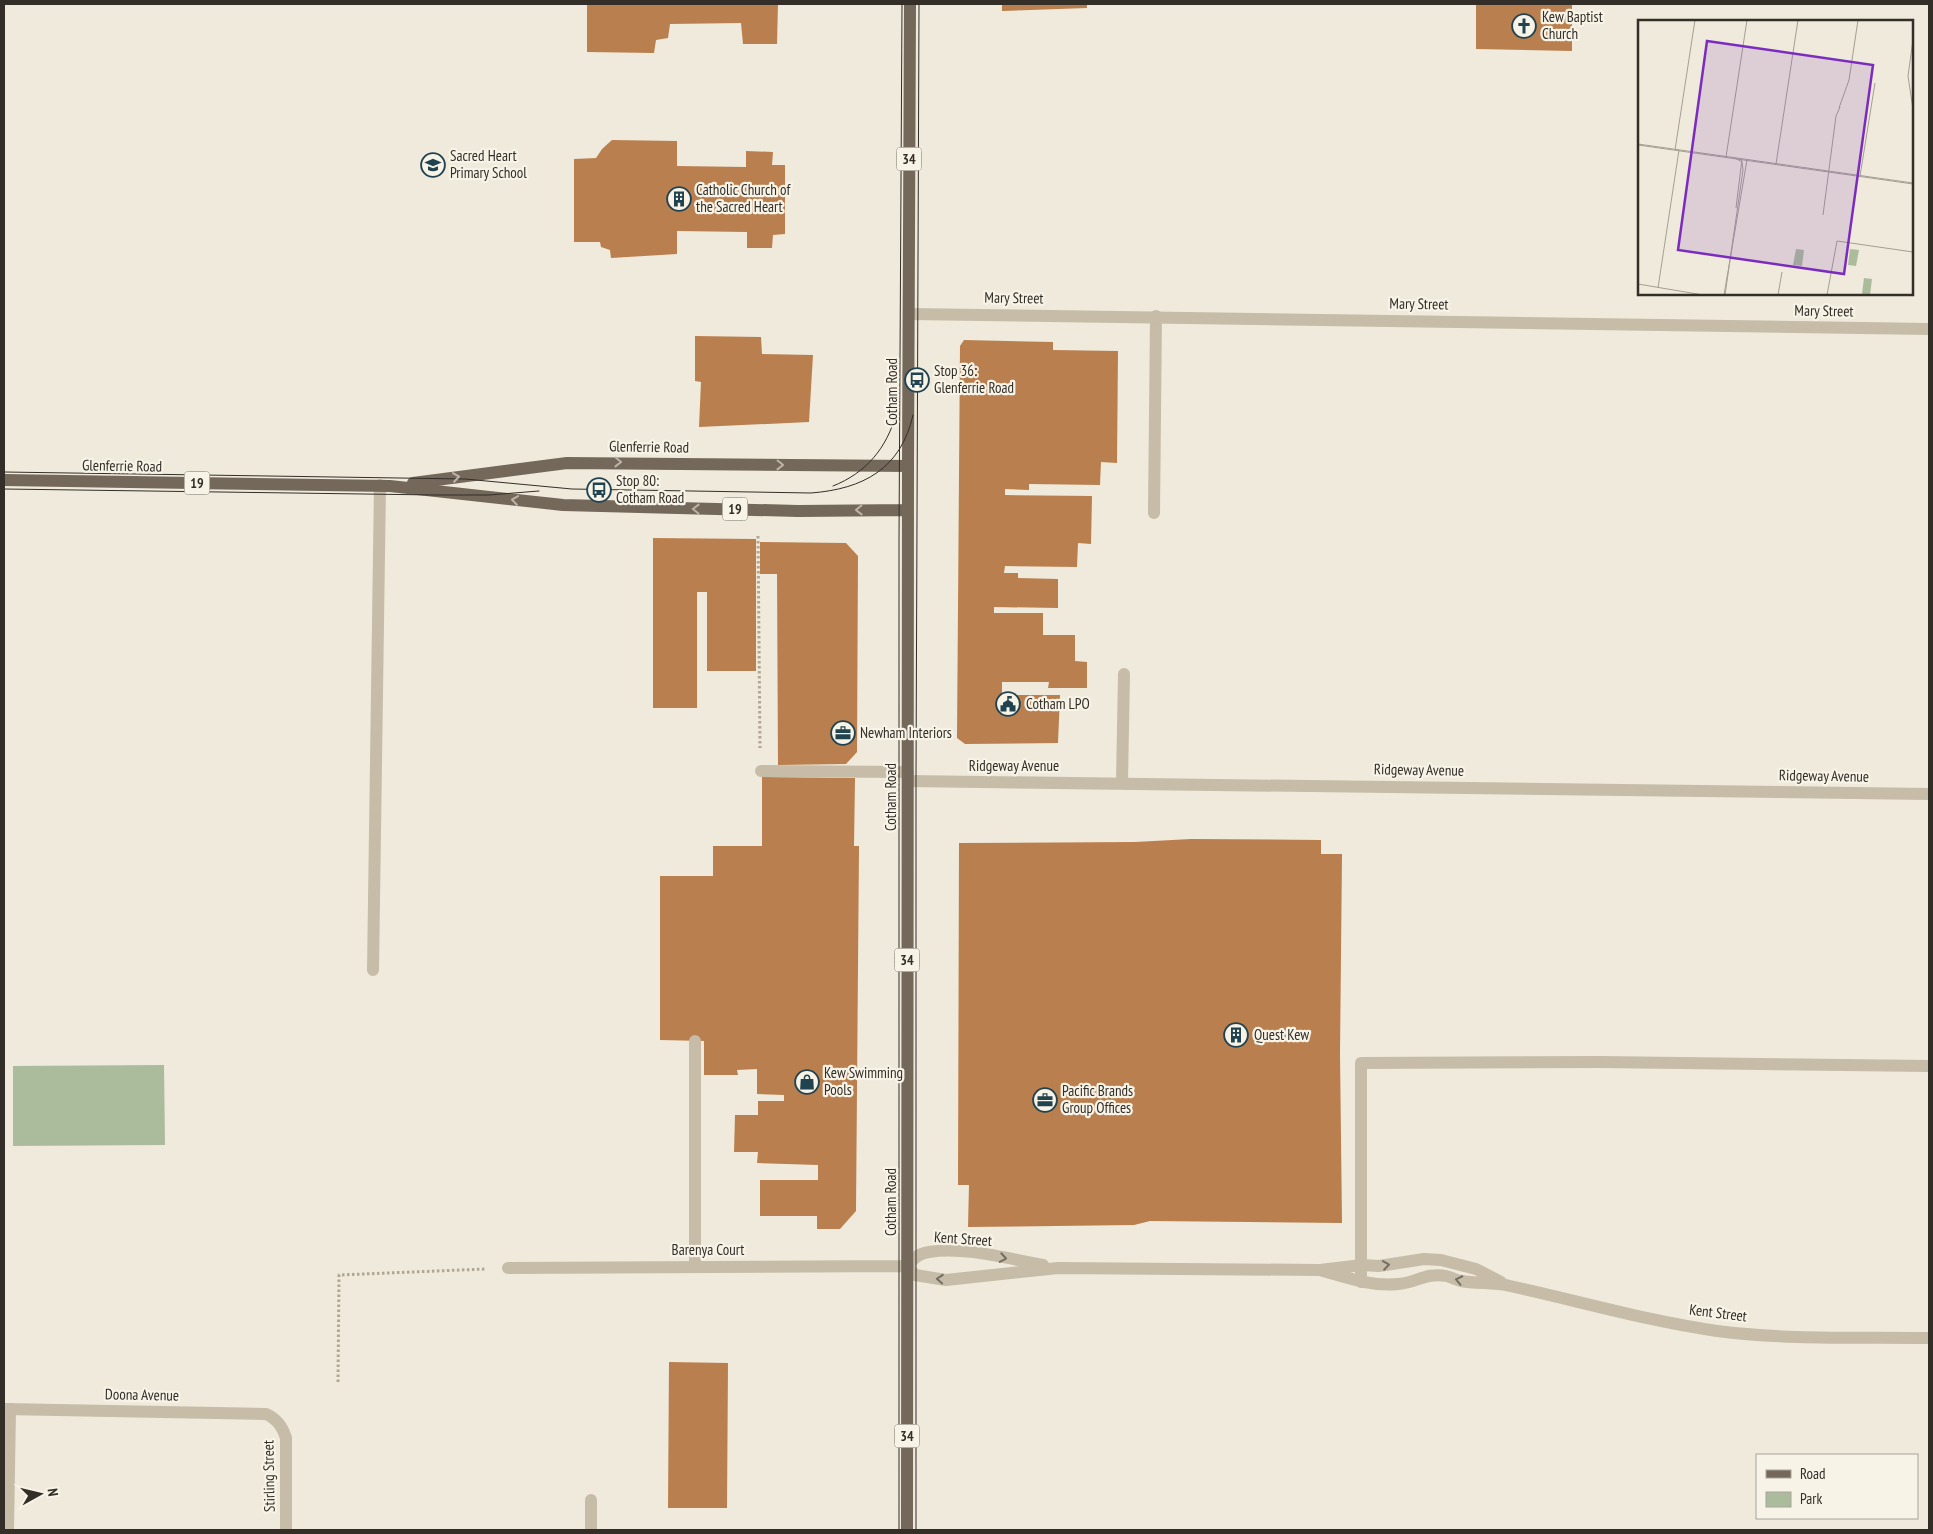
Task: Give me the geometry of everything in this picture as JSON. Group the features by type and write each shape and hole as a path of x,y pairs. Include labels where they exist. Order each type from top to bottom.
{"main road":[{"name":"Cotham Road","path":"907,1530 910,4"},
{"name":"Glenferrie Road","path":"385,486 567,463 908,466"},
{"name":"Glenferrie Road","path":"4,480 385,486 563,505 788,510 908,510"}],"street":[{"name":"Mary Street","path":"909,314 1156,316 1929,329"},
{"path":"1154,513 1156,316"},
{"path":"373,970 385,486"},
{"path":"1122,782 1124,674"},
{"name":"Ridgeway Avenue","path":"761,770 908,777 1122,782 1929,794"},
{"path":"695,1041 695,1266"},
{"path":"1362,1282 1361,1063 1600,1062 1929,1066"},
{"name":"Kent Street","path":"1058,1268 968,1252 943,1251 928,1252 915,1257 907,1266 915,1276 946,1280 1058,1268 1320,1270 1362,1265 1378,1266 1424,1259 1441,1260 1476,1269 1508,1285"},
{"name":"Barenya Court","path":"508,1268 907,1266"},
{"name":"Kent Street","path":"1320,1270 1362,1282 1400,1284 1421,1277 1435,1275 1461,1281 1508,1285 1605,1309 1719,1331 1812,1337 1929,1338"},
{"path":"7,1409 8,1530"},
{"name":"Doona Avenue","path":"7,1409 256,1412 266,1414 278,1422"},
{"name":"Stirling Street","path":"278,1422 283,1428 286,1438 286,1530"},
{"path":"591,1500 591,1530"}],"path":[{"path":"758,536 761,770"},
{"path":"338,1382 339,1275 508,1268"}],"green space":[{"path":"164,1065 165,1145 13,1146 13,1066"}],"building":[{"path":"587,4 778,4 777,44 743,44 741,23 670,24 668,38 656,40 654,53 587,52"},
{"path":"1002,4 1087,4 1087,8 1002,11"},
{"name":"Kew Baptist Church","path":"1476,4 1572,4 1572,51 1476,49"},
{"name":"Catholic Church of the Sacred Heart","path":"612,140 677,141 677,166 746,167 746,151 773,152 772,165 785,165 785,234 773,235 772,248 747,248 747,232 677,231 677,254 611,258 610,250 601,247 600,242 574,242 574,159 596,158"},
{"path":"695,336 761,337 762,354 813,355 809,422 699,427 701,382 695,381"},
{"path":"964,340 1053,342 1053,350 1118,351 1117,463 1101,462 1100,485 1029,484 1029,490 1005,489 1005,495 1092,496 1091,544 1078,543 1077,567 1005,566 1004,573 1018,573 1018,578 1058,579 1058,608 994,607 994,613 1043,613 1043,635 1075,635 1075,661 1087,662 1087,688 1048,688 1049,682 1002,682 1002,695 1060,695 1058,743 965,744 957,738 960,346"},
{"path":"653,538 756,539 756,671 707,671 707,592 697,592 697,708 653,708"},
{"path":"760,542 846,543 858,556 857,752 846,764 778,765 777,574 760,574"},
{"path":"762,777 855,778 854,846 859,846 856,1211 840,1229 817,1229 817,1216 760,1216 760,1180 818,1180 818,1165 757,1163 758,1152 734,1152 735,1115 758,1115 758,1101 784,1101 784,1095 757,1094 757,1069 737,1070 738,1075 704,1075 704,1041 660,1040 660,876 713,876 713,846 762,846"},
{"name":"Quest Kew","path":"1191,839 1321,840 1321,854 1342,854 1340,1054 1342,1223 1150,1221 1134,1225 968,1227 969,1185 958,1185 959,843 1135,842"},
{"path":"669,1362 728,1363 727,1508 668,1508"}],"tram line":[{"path":"899,1530 899,540 902,4"},
{"path":"916,1530 919,4"},
{"path":"833,486 856,474 874,458 887,438 896,414"},
{"path":"4,472 465,479 572,489 811,493 847,487 877,473 899,449 907,434 913,415"},
{"path":"4,489 435,495 489,495 539,491"}],"place":[{"name":"Kew Baptist Church","path":"1524,26"},
{"name":"Sacred Heart Primary School","path":"433,165"},
{"name":"Catholic Church of the Sacred Heart","path":"679,199"},
{"name":"Stop 36: Glenferrie Road","path":"917,380"},
{"name":"Stop 80: Cotham Road","path":"599,490"},
{"name":"Cotham LPO","path":"1008,704"},
{"name":"Newham Interiors","path":"843,733"},
{"name":"Quest Kew","path":"1236,1035"},
{"name":"Kew Swimming Pools","path":"807,1082"},
{"name":"Pacific Brands Group Offices","path":"1045,1100"}]}
